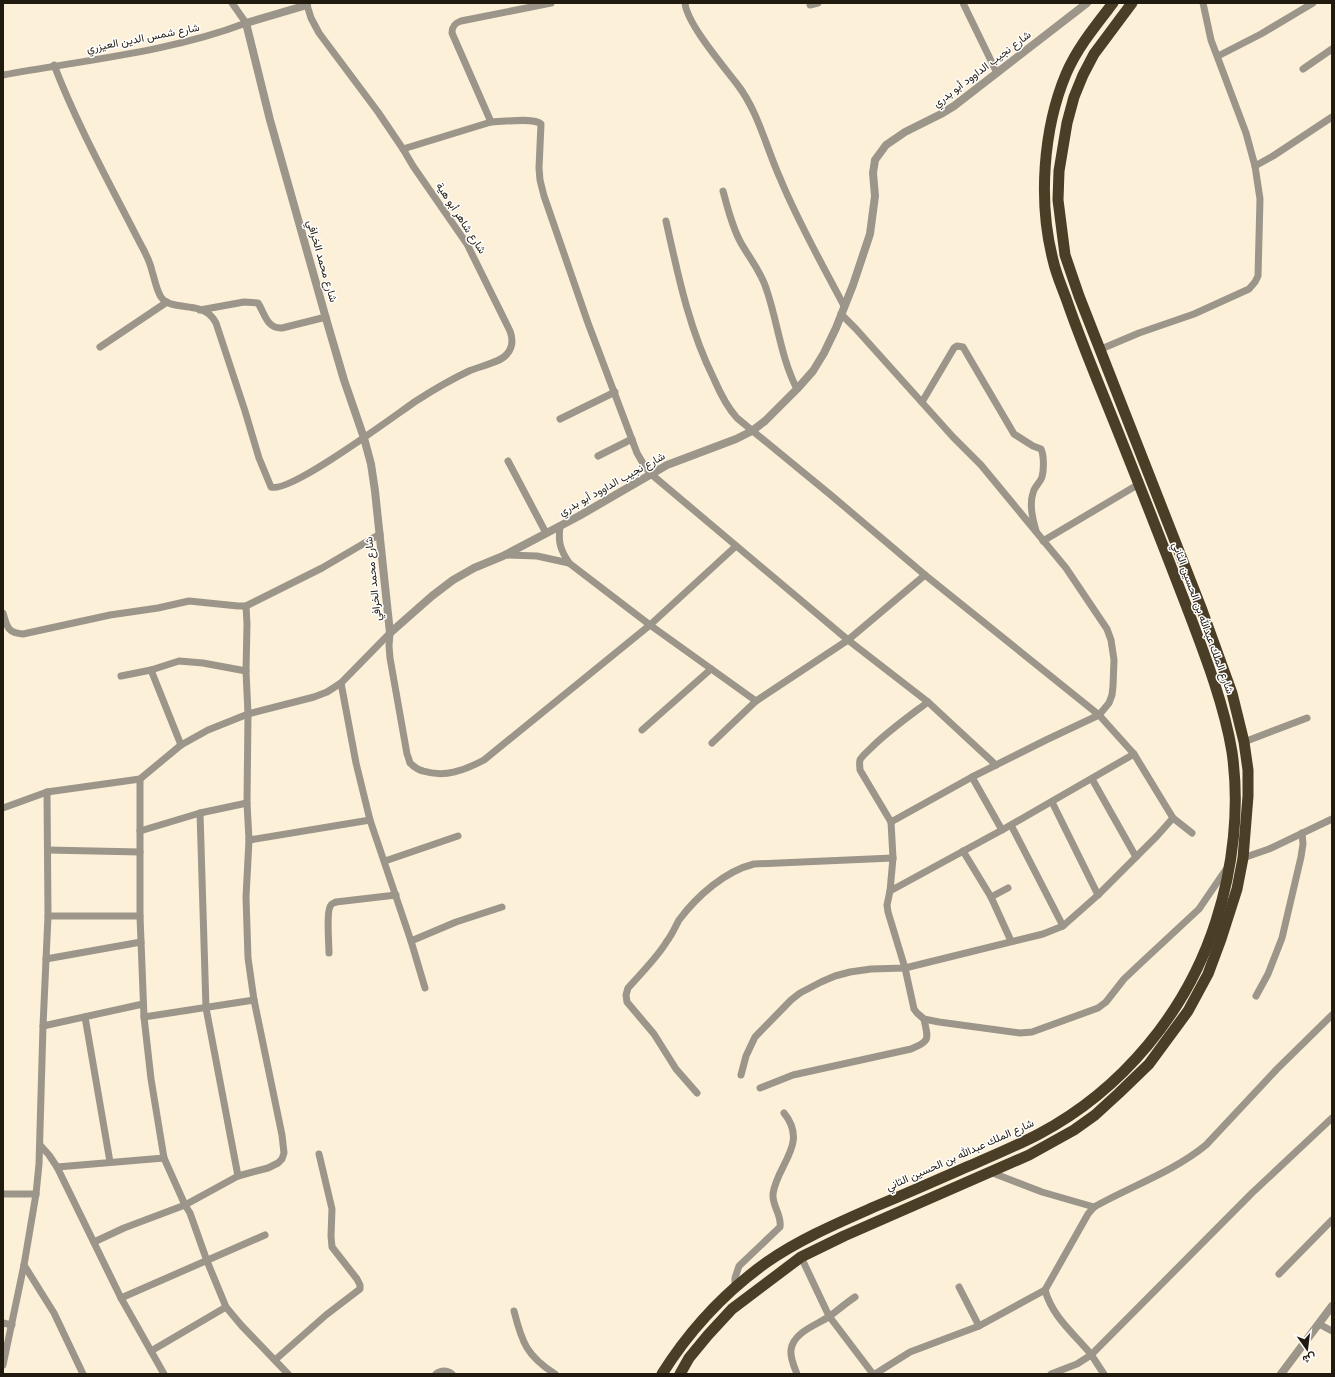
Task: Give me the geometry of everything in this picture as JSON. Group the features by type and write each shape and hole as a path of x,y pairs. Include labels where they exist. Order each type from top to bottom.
{"highway":[{"name":"شارع الملك عبدالله بن الحسين الثاني","path":"662,1374 673,1356 694,1329 735,1288 768,1262 799,1243 835,1224 1007,1150 1040,1134 1071,1115 1113,1082 1139,1056 1171,1015 1194,974 1216,920 1230,864 1233,843 1235,789 1232,750 1220,704 1203,650 1139,484 1078,333 1057,274 1049,243 1045,204 1045,175 1047,146 1052,120 1066,73 1079,49 1113,3"},
{"name":"شارع الملك عبدالله بن الحسين الثاني","path":"680,1374 689,1358 703,1340 732,1309 801,1257 844,1236 1029,1155 1074,1130 1095,1115 1149,1064 1188,1011 1208,974 1221,939 1237,889 1243,858 1248,796 1248,770 1244,742 1232,693 1202,610 1079,296 1065,255 1058,200 1059,171 1067,123 1074,97 1094,54 1132,3"},
{"path":"1153,522 1161,524 1165,521 1166,516"},
{"path":"1164,549 1169,543 1176,545"}],"street":[{"name":"شارع محمد الخرافي","path":"232,3 246,23 270,120 344,380 364,438 371,464 376,491 390,633 390,658 407,754 411,764 420,770 434,775 468,769 484,760 650,625 736,546"},
{"path":"491,122 452,33 453,27 455,24 462,21 551,3"},
{"path":"685,3 689,18 749,102 780,179 842,310 856,329 953,437 981,465 1066,568 1107,628 1111,640 1114,660 1112,690 1108,703 1099,715 972,777 891,822"},
{"path":"810,5 818,3"},
{"path":"963,3 997,73"},
{"name":"شارع نجيب الداوود أبو بدري","path":"390,633 432,596 453,580 474,568 503,556 560,526 651,474 752,431 765,421 797,390 813,371 821,358 842,310 870,234 875,196 873,173 875,160 881,151 886,145 905,132 954,106 1088,3"},
{"path":"1101,349 1140,333 1194,314 1248,289 1255,282 1258,276 1260,199 1256,166 1246,133 1211,40 1203,3"},
{"path":"1218,56 1262,34 1313,3"},
{"name":"شارع شمس الدين العيزري","path":"3,75 54,65 155,49 194,40 307,4"},
{"name":"شارع شاهر أبو هية","path":"200,310 211,316 216,323 259,458 270,487 275,488 286,485 320,466 364,438 416,401 450,380 500,359 511,349 513,338 467,244 378,112 319,33 311,18 307,4"},
{"path":"1303,69 1332,49"},
{"path":"54,65 78,123 141,245 162,299 167,302 200,310 244,302 258,304 271,326 276,328 282,328 326,317"},
{"path":"1256,166 1332,117"},
{"path":"403,149 491,122 532,120 538,121 541,124 539,168 542,189 578,294 632,439 644,465 651,474 848,640 928,702 996,765"},
{"path":"723,191 730,217 740,242 758,270 765,286 786,363 797,390"},
{"path":"666,221 692,328 707,367 732,412 752,431 832,496 925,575 1099,715 1134,754 1173,818 1192,833"},
{"path":"100,347 167,302"},
{"path":"922,402 954,348 957,346 962,347 1014,434 1033,446 1041,448 1044,454 1042,477 1033,492 1032,498 1032,516 1036,533"},
{"path":"560,419 615,392"},
{"path":"598,456 632,439"},
{"path":"508,461 546,533"},
{"path":"1043,541 1139,484"},
{"path":"560,526 558,538 561,550 569,562 650,625 756,702"},
{"path":"3,613 8,629 16,634 23,634 110,615 158,608 189,601 246,606 322,568 380,534"},
{"path":"503,556 537,556 569,562"},
{"path":"712,744 756,702 848,640 925,575"},
{"path":"94,1242 137,1223 185,1205 238,1176 268,1168 278,1163 282,1159 284,1153 282,1135 254,1000 248,958 246,928 249,840 247,803 248,714 246,671 246,606"},
{"path":"3,808 47,792 140,779 182,745 208,730 248,714 314,697 327,692 341,683 390,633"},
{"path":"121,676 151,670 179,661 203,663 246,671"},
{"path":"642,730 711,669"},
{"path":"151,670 182,745"},
{"path":"341,683 356,763 370,820 385,861 425,988"},
{"path":"928,702 888,732 860,760 860,770 891,822 893,858 890,891 887,905 889,920 905,968 914,1009 924,1019 946,1024 1020,1033 1032,1032 1098,1008 1106,1002 1124,979 1199,910 1230,864"},
{"path":"1244,742 1307,718"},
{"path":"890,891 1052,802 1134,754"},
{"path":"972,777 1002,830"},
{"path":"140,779 140,916 143,1004 151,1079 164,1158 190,1213 207,1262 226,1307 241,1325 288,1374"},
{"path":"1092,779 1136,857"},
{"path":"3,1365 24,1265 40,1164 43,1026 48,916 47,792"},
{"path":"1052,802 1098,895"},
{"path":"140,831 200,813 247,803"},
{"path":"200,813 206,1008 238,1176"},
{"path":"741,1075 746,1056 755,1036 800,993 835,976 850,972 871,969 905,968 1043,934 1063,926 1098,895 1173,818"},
{"path":"1243,858 1269,849 1332,819"},
{"path":"249,840 370,820"},
{"path":"1011,825 1063,926"},
{"path":"1256,996 1268,974 1282,938 1301,857 1303,844 1302,833"},
{"path":"385,861 458,836"},
{"path":"48,850 140,852"},
{"path":"963,851 991,897 1011,941"},
{"path":"697,1093 676,1070 654,1034 627,1002 626,995 628,988 667,942 678,922 692,903 732,872 744,866 754,864 893,858"},
{"path":"991,897 1008,888"},
{"path":"329,953 328,914 331,904 336,902 396,895"},
{"path":"411,941 456,922 502,907"},
{"path":"48,916 140,916"},
{"path":"46,959 141,942"},
{"path":"144,1017 254,1000"},
{"path":"43,1026 143,1004"},
{"path":"801,1257 829,1316 874,1374 910,1352 978,1326 1045,1290 1088,1214 1094,1207 1178,1165 1206,1144 1277,1069 1332,1015"},
{"path":"85,1017 110,1162"},
{"path":"760,1088 793,1075 911,1049 924,1042 927,1036 924,1019"},
{"path":"735,1288 735,1278 739,1266 780,1227 780,1217 774,1204 773,1196 777,1180 793,1143 794,1133 791,1121 784,1113"},
{"path":"1051,1374 1077,1364 1091,1355 1246,1198 1332,1118"},
{"path":"40,1145 57,1167 121,1298 164,1374"},
{"path":"275,1360 326,1315 360,1289 357,1280 332,1247 332,1209 319,1154"},
{"path":"57,1167 164,1158"},
{"path":"990,1172 1042,1192 1094,1207"},
{"path":"3,1194 36,1194"},
{"path":"1279,1274 1332,1220"},
{"path":"121,1298 265,1236"},
{"path":"24,1265 54,1313 83,1374"},
{"path":"959,1287 978,1326"},
{"path":"1045,1290 1047,1299 1054,1312 1091,1355 1104,1374"},
{"path":"797,1374 790,1355 794,1342 808,1329 855,1297"},
{"path":"1280,1374 1332,1306"},
{"path":"151,1350 226,1307"},
{"path":"514,1311 519,1334 527,1350 536,1361 555,1374"},
{"path":"3,1323 12,1325"},
{"path":"1319,1324 1332,1331"},
{"path":"436,1374 446,1371 452,1374"}]}
